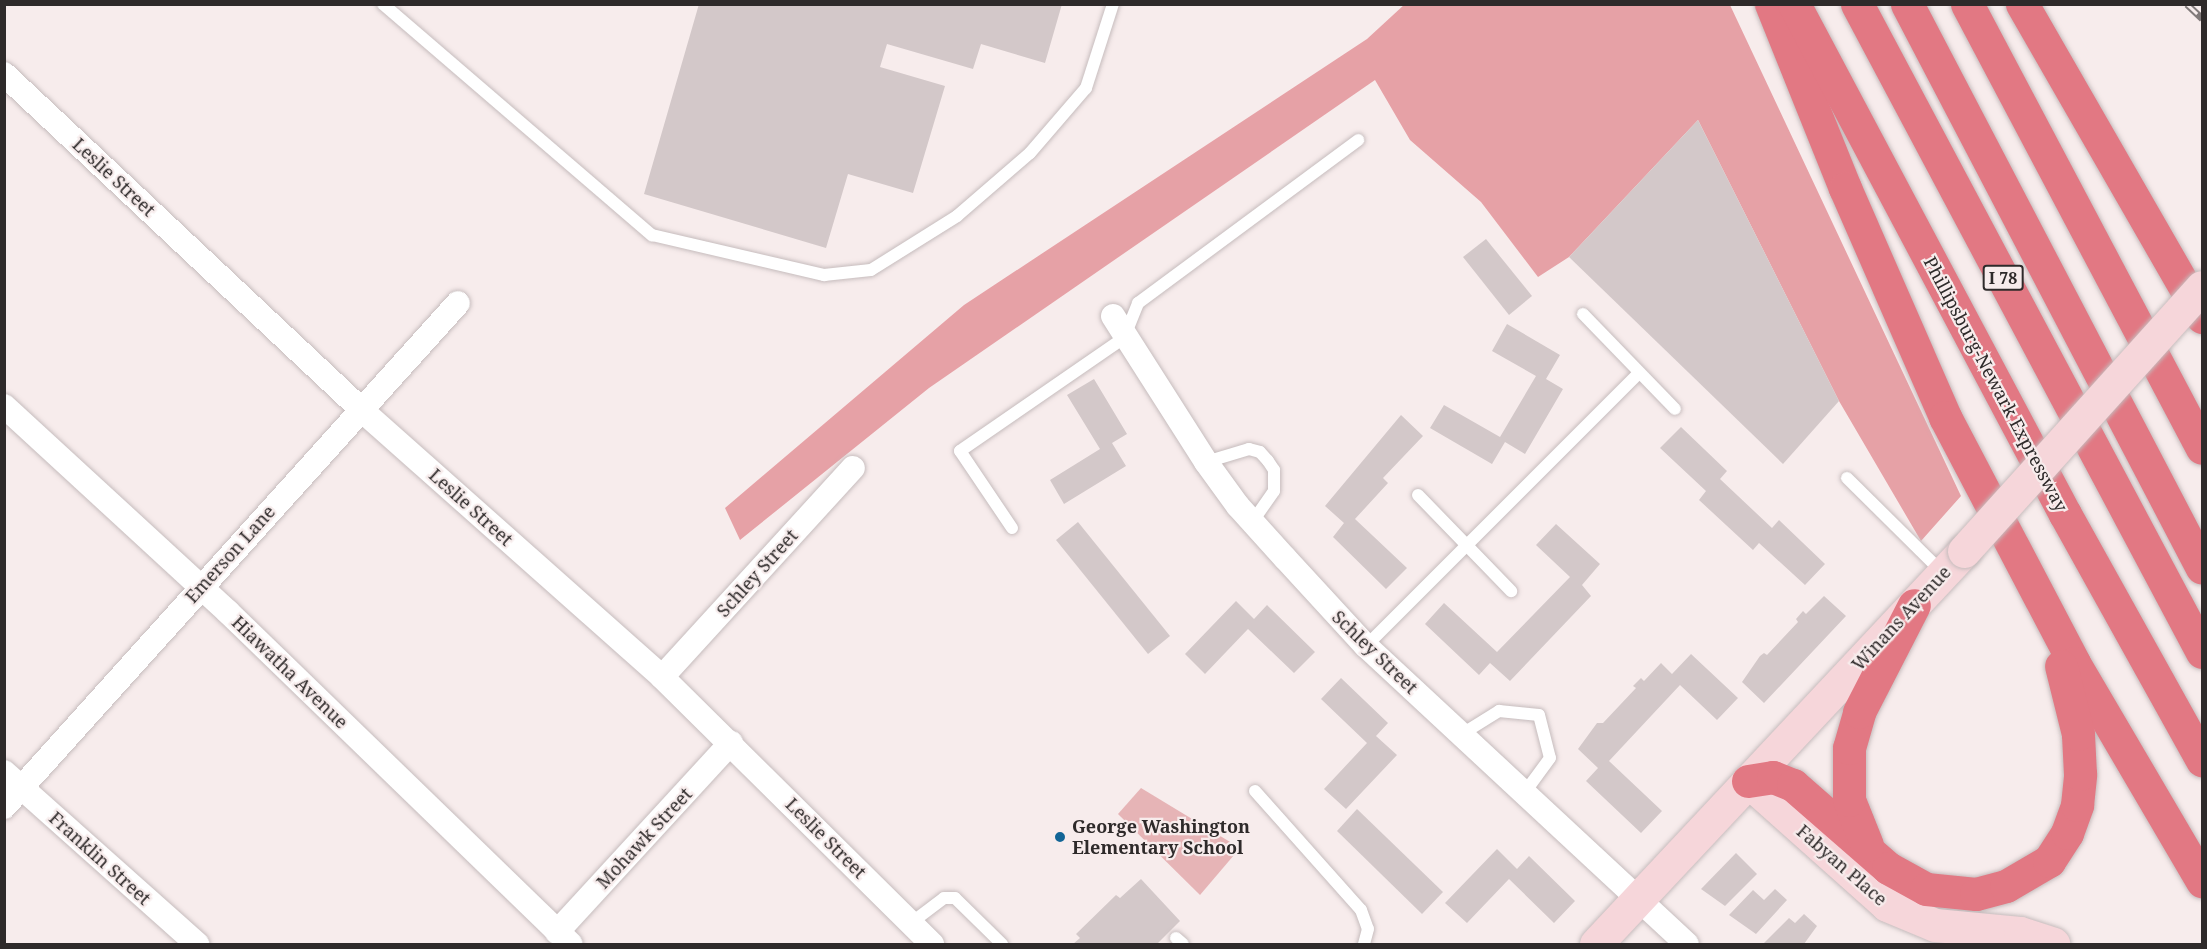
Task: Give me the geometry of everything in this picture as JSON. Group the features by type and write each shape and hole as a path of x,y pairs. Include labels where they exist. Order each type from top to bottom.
{"highway":[{"path":"1771,4 1835,166 1945,417 2043,606 2202,881"},
{"name":"Phillipsburg-Newark Expressway","path":"1794,4 2070,523 2202,760"},
{"name":"I 78","path":"1857,4 2202,652"},
{"name":"I 78","path":"1907,4 2202,568"},
{"path":"1967,4 2202,448"},
{"path":"2022,4 2202,317"},
{"path":"1888,868 1866,843 1852,815 1847,784 1849,747 1859,712 1914,605"},
{"path":"1748,781 1773,777 1793,785 1888,868 1926,889 1976,894 2021,879 2049,861 2059,848 2077,806 2080,756 2072,703 2043,606"}],"main road":[{"name":"Winans Avenue","path":"1596,945 1914,605 2202,287"},
{"name":"Fabyan Place","path":"1748,781 1887,905 1935,925 2020,933 2054,945"}],"street":[{"name":"Leslie Street","path":"4,74 360,408 662,677 932,945"},
{"name":"Emerson Lane","path":"4,807 13,780 200,587 360,408 458,303"},
{"name":"Schley Street","path":"1113,316 1124,338 1206,462 1252,522 1366,646 1640,898 1687,945"},
{"name":"Hiawatha Avenue","path":"4,406 200,587 564,938"},
{"name":"Schley Street","path":"662,677 853,468"},
{"name":"Mohawk Street","path":"564,938 731,743"},
{"name":"Franklin Street","path":"13,780 196,945"}],"lane":[{"path":"383,4 652,235 824,275 870,270 957,216 1030,153 1086,88 1113,4"},
{"path":"1012,528 960,451 1124,338 1138,303 1358,140"},
{"path":"1583,314 1675,409"},
{"path":"1366,646 1639,374"},
{"path":"1206,462 1249,449 1260,452 1268,461 1274,470 1274,491 1252,522"},
{"path":"1847,478 1953,562"},
{"path":"1418,495 1511,591"},
{"path":"1462,734 1499,711 1539,715 1550,758 1525,792"},
{"path":"1255,791 1361,910 1366,919 1368,943"},
{"path":"911,923 944,898 956,898 1002,945"}],"shaded area":[{"path":"1405,4 1730,5 1961,496 1921,541 1839,401 1698,120 1569,257 1538,277 1481,202 1410,140 1375,80 929,388 740,540 725,508 964,305 1367,39"},
{"path":"1141,788 1240,848 1200,895 1118,814"}],"building":[{"path":"699,4 1062,4 1045,63 981,44 973,69 887,44 880,67 945,86 913,193 848,174 826,248 644,194"},
{"path":"1698,120 1839,401 1783,464 1569,257"},
{"path":"1486,239 1532,296 1509,315 1463,257"},
{"path":"1507,324 1560,355 1546,379 1563,389 1525,454 1505,442 1492,464 1430,428 1444,405 1500,437 1536,376 1492,351"},
{"path":"1094,379 1127,434 1112,443 1126,466 1064,504 1050,480 1100,449 1067,395"},
{"path":"1401,415 1423,436 1383,478 1388,483 1355,519 1407,568 1386,589 1333,537 1344,523 1325,506"},
{"path":"1681,427 1727,471 1720,479 1772,528 1779,520 1825,564 1805,585 1759,543 1753,550 1699,500 1706,491 1660,448"},
{"path":"1078,522 1170,636 1148,654 1056,540"},
{"path":"1556,524 1600,564 1582,585 1591,596 1510,681 1490,663 1479,675 1425,624 1444,603 1497,652 1570,577 1536,545"},
{"path":"1824,596 1846,616 1764,703 1742,682 1760,656 1764,653 1767,655 1798,622 1796,619 1803,611 1806,614"},
{"path":"1236,601 1254,619 1267,605 1315,652 1294,673 1248,629 1205,674 1185,654"},
{"path":"1691,654 1738,698 1717,720 1680,685 1609,761 1662,811 1641,833 1586,781 1598,768 1578,749 1597,723 1603,723 1636,688 1633,686 1641,678 1644,681 1661,663 1672,674"},
{"path":"1341,678 1388,723 1376,736 1397,755 1346,809 1324,789 1367,743 1321,699"},
{"path":"1357,809 1443,892 1422,914 1337,831"},
{"path":"1497,849 1517,869 1529,856 1575,901 1554,923 1509,879 1467,923 1445,903"},
{"path":"1736,853 1757,874 1725,906 1701,889"},
{"path":"1141,879 1180,921 1157,944 1073,944 1080,938 1076,934 1116,895 1120,898"},
{"path":"1775,889 1787,900 1756,934 1729,915 1753,890 1764,900"},
{"path":"1804,914 1817,926 1804,944 1763,944 1789,918 1795,923"}],"railway":[{"path":"2187,4 2202,18"}],"place":[{"name":"George Washington Elementary School","path":"1060,837"}]}
